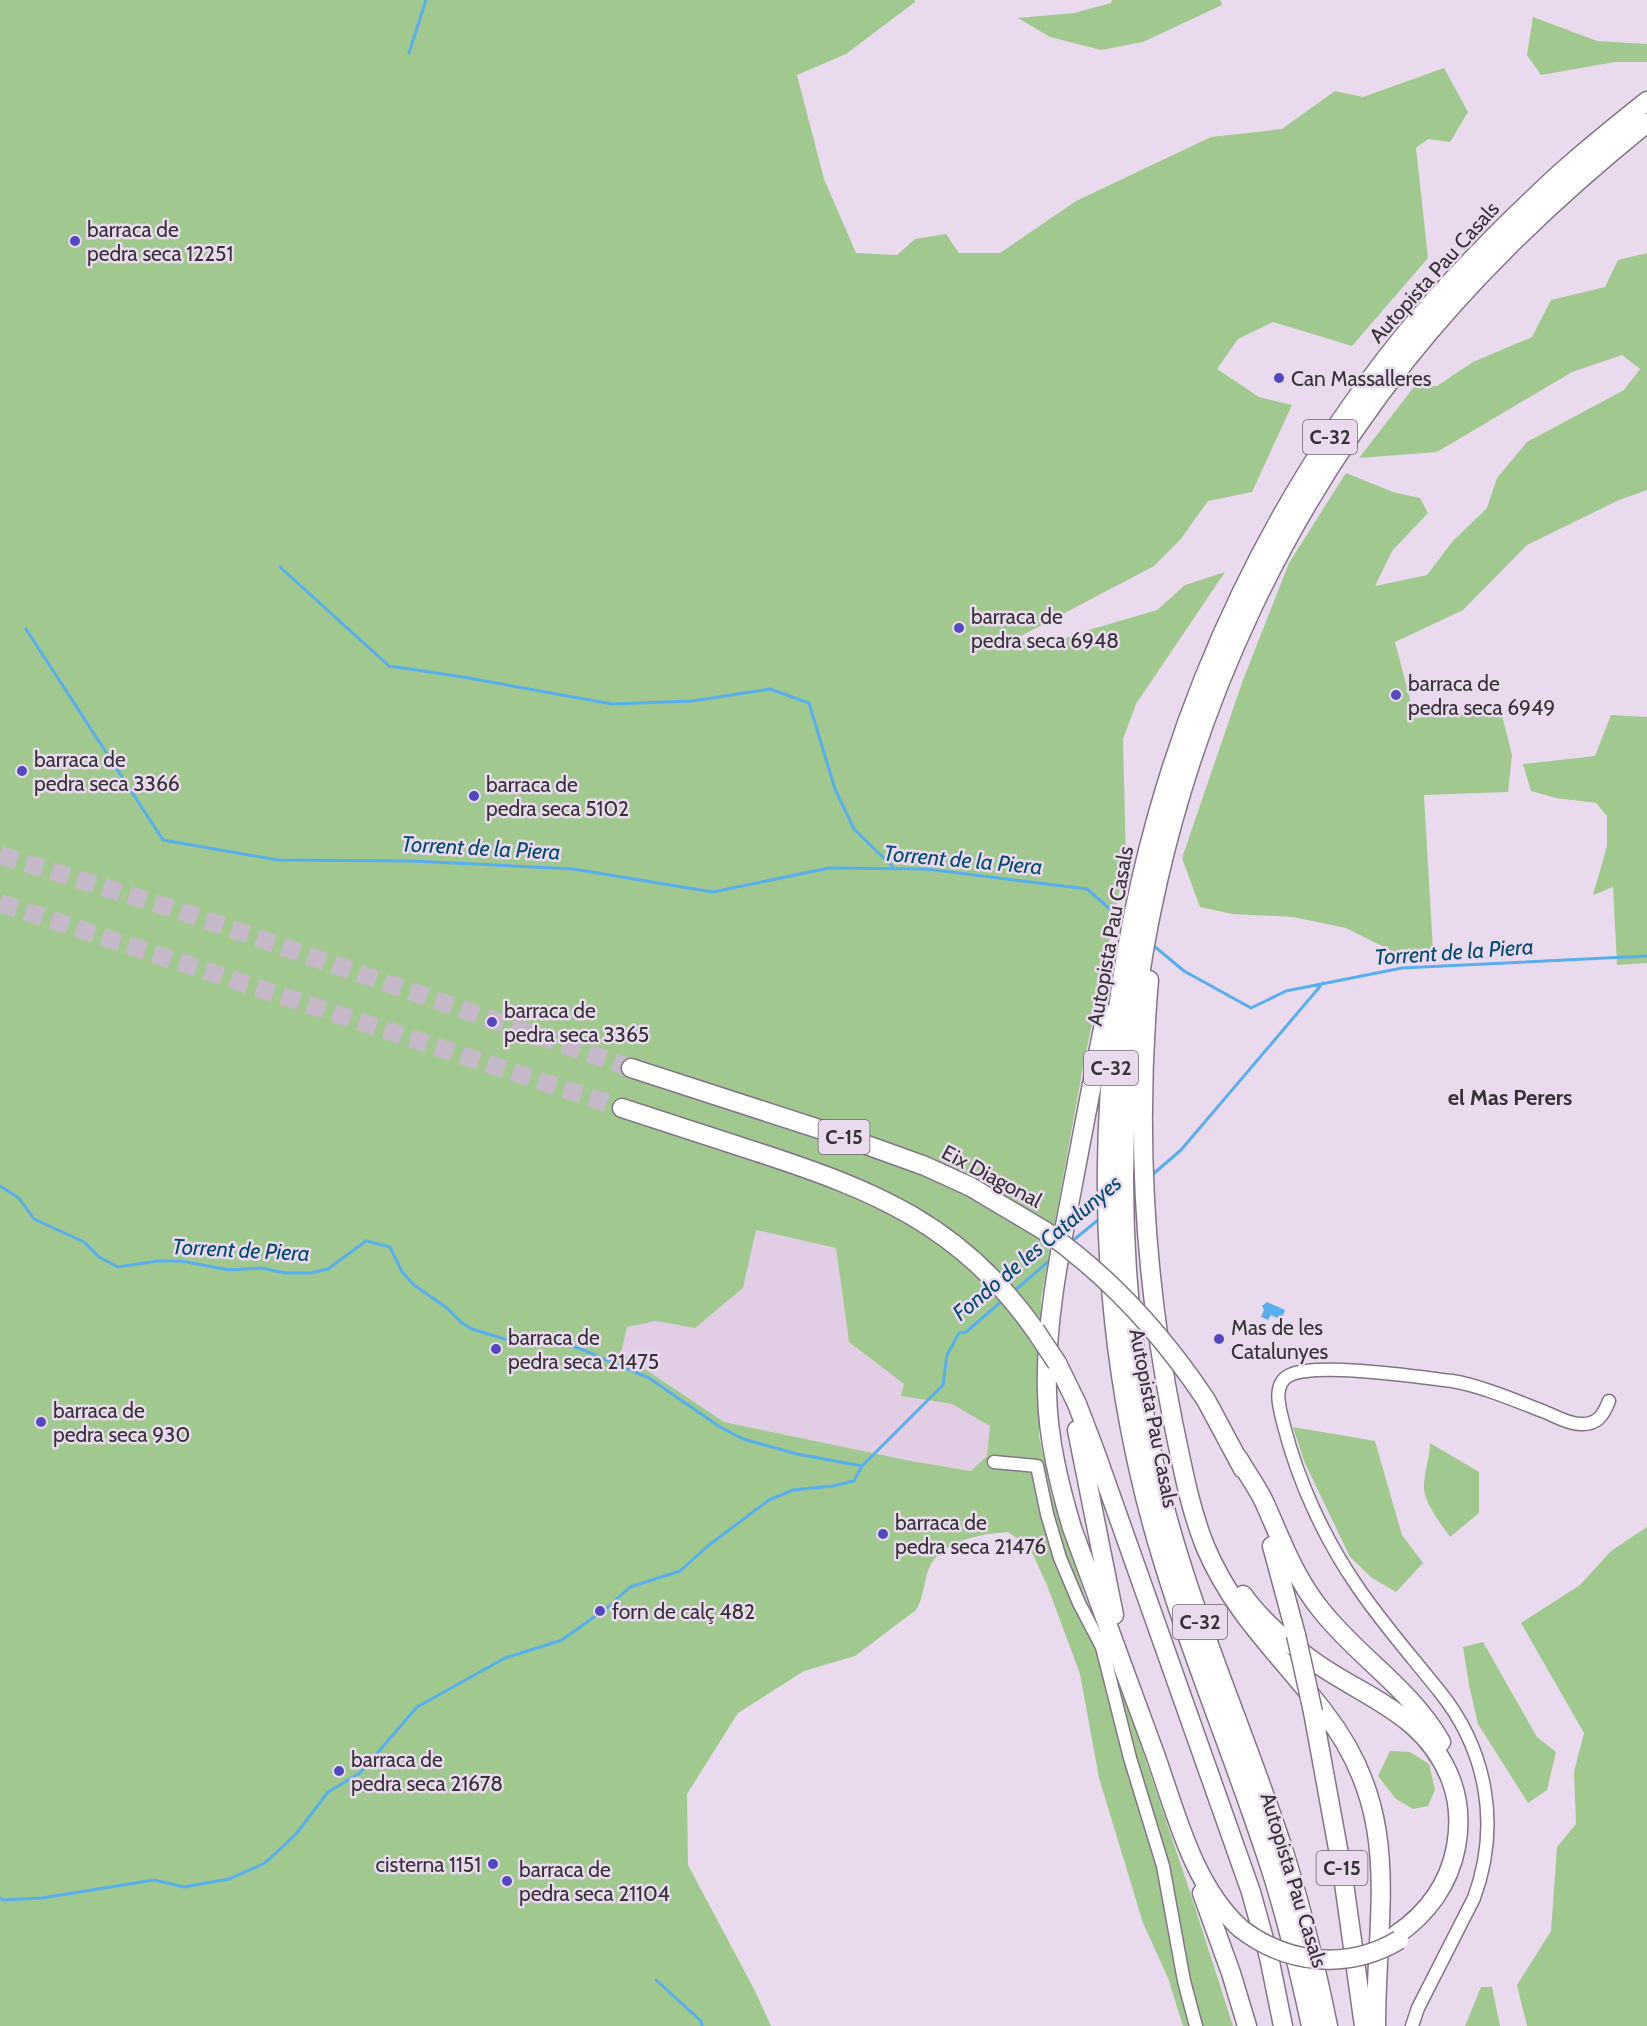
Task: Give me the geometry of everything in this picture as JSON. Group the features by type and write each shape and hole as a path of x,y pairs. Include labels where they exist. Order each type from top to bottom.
{"highway":[{"name":"Autopista Pau Casals","path":"1328,2026 1310,1946 1283,1850 1206,1639 1165,1510 1154,1466 1138,1376 1106,1156 1110,1076 1141,937 1156,818 1199,688 1231,612 1256,562 1300,484 1370,380 1440,294 1475,255 1569,165 1647,101"},
{"name":"Autopista Pau Casals","path":"1141,937 1159,907 1178,824 1203,736 1227,664 1264,582 1307,504 1357,427 1407,359 1449,308 1491,262 1584,174 1647,123"},
{"path":"1141,937 1145,1055 1145,1180 1154,1305 1168,1395 1192,1509 1205,1546 1221,1580 1256,1632 1298,1678 1337,1729 1355,1760 1370,1798 1376,1818 1381,1861 1376,2026"},
{"path":"1141,937 1118,959 1051,1306 1047,1372 1050,1430 1055,1463 1072,1528 1170,1798 1195,1862 1217,1904 1241,1925 1276,1944 1317,1954 1338,1954 1362,1950 1398,1938 1420,1925 1441,1901 1456,1872 1460,1858 1464,1827 1462,1797 1456,1776 1436,1734 1417,1707 1340,1632 1309,1594 1285,1551 1265,1504 1238,1458"},
{"name":"Eix Diagonal","path":"631,1068 850,1139 925,1166 979,1191 1045,1231 1096,1271 1138,1312 1175,1356 1206,1400 1238,1458"},
{"name":"C-15","path":"622,1108 792,1164 873,1194 903,1209 943,1235 983,1269 1009,1296 1035,1330 1061,1371 1077,1404 1095,1451 1251,1892 1269,1958 1283,2026"},
{"name":"Autopista Pau Casals","path":"1115,1206 1111,1296 1122,1384 1149,1517 1187,1636 1268,1860 1292,1940 1311,2026"},
{"path":"1061,1371 1066,1398 1080,1442 1111,1605 1122,1647 1200,1860 1221,1900 1241,1925"},
{"path":"1168,1395 1193,1492 1204,1524 1227,1572 1245,1598 1280,1635 1316,1663 1409,1722 1432,1745 1448,1772 1456,1798 1458,1827 1455,1856 1444,1884 1427,1909 1398,1938"},
{"name":"C-15","path":"1238,1458 1268,1534 1296,1635 1344,1876 1364,2026"},
{"path":"1170,1798 1247,2026"}],"street":[{"path":"1412,2026 1418,2008 1469,1908 1481,1879 1488,1837 1483,1776 1471,1741 1445,1699 1356,1585 1337,1553 1311,1501 1289,1445 1279,1406 1280,1386 1283,1380 1290,1375 1326,1371 1357,1371 1456,1382 1511,1399 1576,1424 1591,1424 1604,1415 1609,1401"},
{"path":"994,1462 1037,1466 1047,1514 1060,1558 1079,1603 1102,1647 1130,1758 1163,1866 1184,1981 1196,2026"}],"shaded area":[{"path":"756,1230 836,1248 849,1342 904,1384 901,1396 952,1403 991,1426 987,1456 971,1471 911,1461 724,1422 621,1353 627,1327 656,1321 695,1328"}],"green space":[{"path":"0,0 915,0 846,54 797,75 824,179 856,253 897,255 915,239 946,234 959,253 1000,253 1076,201 1211,137 1282,129 1335,91 1363,97 1444,68 1468,112 1450,142 1428,139 1416,148 1428,258 1352,346 1273,322 1238,339 1217,369 1259,397 1292,405 1252,492 1208,501 1180,540 1154,566 1021,636 1029,652 1079,633 1157,610 1185,585 1225,572 1136,704 1123,739 1126,860 1083,1067 1041,1299 1039,1436 1051,1493 1085,1596 1116,1672 1233,2026 1183,2026 1168,1978 1143,1923 1099,1778 1080,1674 1047,1585 1029,1546 1008,1532 966,1539 946,1549 931,1564 916,1610 855,1656 804,1671 738,1713 687,1794 688,1865 754,1989 771,2026 0,2026","holes":["756,1230 836,1248 849,1342 904,1384 901,1396 952,1404 990,1426 987,1456 971,1471 911,1461 724,1422 621,1353 627,1327 656,1321 695,1328 743,1288"]},
{"path":"1112,0 1220,0 1222,5 1143,42 1101,50 1050,37 1018,18 1074,13 1111,3"},
{"path":"1533,17 1597,41 1647,44 1647,62 1615,62 1541,75 1527,55"},
{"path":"1647,253 1647,490 1619,500 1527,545 1463,610 1395,642 1415,718 1501,711 1512,755 1508,792 1424,795 1433,951 1414,962 1346,928 1293,917 1233,914 1200,907 1182,858 1243,680 1289,563 1346,473 1393,492 1420,498 1428,513 1392,551 1375,586 1427,575 1453,541 1487,508 1497,478 1527,442 1624,390 1640,369 1622,355 1572,372 1437,452 1359,458 1414,387 1437,386 1473,362 1532,337 1551,300 1605,287 1618,260"},
{"path":"1611,715 1647,717 1647,963 1617,965 1613,887 1593,895 1607,846 1607,816 1596,803 1556,798 1531,791 1523,764 1595,756"},
{"path":"1293,1427 1375,1441 1402,1535 1423,1563 1396,1592 1372,1578 1350,1557 1304,1461"},
{"path":"1430,1443 1479,1472 1479,1513 1450,1537 1433,1512 1424,1492"},
{"path":"1647,1527 1647,2026 1527,2026 1517,1985 1551,1931 1557,1847 1576,1824 1574,1772 1584,1733 1521,1623 1580,1585 1611,1551"},
{"path":"1483,1642 1537,1737 1556,1752 1547,1790 1528,1803 1478,1724 1463,1647"},
{"path":"1390,1751 1410,1752 1429,1764 1435,1790 1428,1806 1413,1809 1396,1799 1378,1776"},
{"path":"1481,1987 1492,1987 1500,2026 1465,2026"}],"water":[{"path":"1267,1302 1285,1310 1281,1320 1271,1315 1268,1320 1261,1317 1264,1310 1262,1306"}],"waterway":[{"path":"409,53 426,0"},
{"path":"280,567 389,666 612,704 692,701 770,689 809,703 835,789 854,829 895,869"},
{"name":"Torrent de la Piera","path":"26,629 163,840 278,860 412,861 573,869 713,892 829,868 926,869 1087,889 1126,923"},
{"name":"Torrent de la Piera","path":"1154,946 1184,971 1251,1008 1286,991 1402,968 1647,956"},
{"name":"Fondo de les Catalunyes","path":"1152,1175 1181,1150 1323,983"},
{"name":"Torrent de Piera","path":"0,1186 19,1198 34,1219 84,1242 99,1257 118,1267 157,1261 181,1261 229,1270 261,1268 285,1273 311,1273 328,1269 366,1241 390,1247 402,1272 414,1285 472,1329 524,1345 549,1339 581,1349 649,1378 720,1427 743,1439 797,1454 862,1466"},
{"name":"Fondo de les Catalunyes","path":"1071,1242 1103,1216"},
{"name":"Fondo de les Catalunyes","path":"1012,1293 1050,1260"},
{"name":"Fondo de les Catalunyes","path":"0,1898 3,1900 42,1898 154,1880 184,1887 229,1879 265,1863 296,1834 328,1792 360,1773 417,1707 505,1658 562,1640 608,1607 630,1587 680,1571 709,1545 769,1500 793,1490 833,1486 854,1481 862,1466 943,1385 947,1355 959,1333 966,1332 1002,1301"},
{"path":"656,1980 701,2021 702,2026"}],"tunnel":[{"path":"0,855 177,910 631,1068"},
{"path":"0,903 622,1108"}],"place":[{"name":"barraca de pedra seca 12251","path":"75,241"},
{"name":"Can Massalleres","path":"1279,378"},
{"name":"barraca de pedra seca 6948","path":"959,628"},
{"name":"barraca de pedra seca 6949","path":"1396,695"},
{"name":"barraca de pedra seca 3366","path":"22,771"},
{"name":"barraca de pedra seca 5102","path":"474,796"},
{"name":"barraca de pedra seca 3365","path":"492,1022"},
{"name":"Mas de les Catalunyes","path":"1219,1339"},
{"name":"barraca de pedra seca 21475","path":"496,1349"},
{"name":"barraca de pedra seca 930","path":"41,1422"},
{"name":"barraca de pedra seca 21476","path":"883,1534"},
{"name":"forn de calç 482","path":"600,1611"},
{"name":"barraca de pedra seca 21678","path":"339,1771"},
{"name":"cisterna 1151","path":"493,1864"},
{"name":"barraca de pedra seca 21104","path":"507,1881"}],"district":[{"name":"el Mas Perers","path":"1510,1097"}]}
